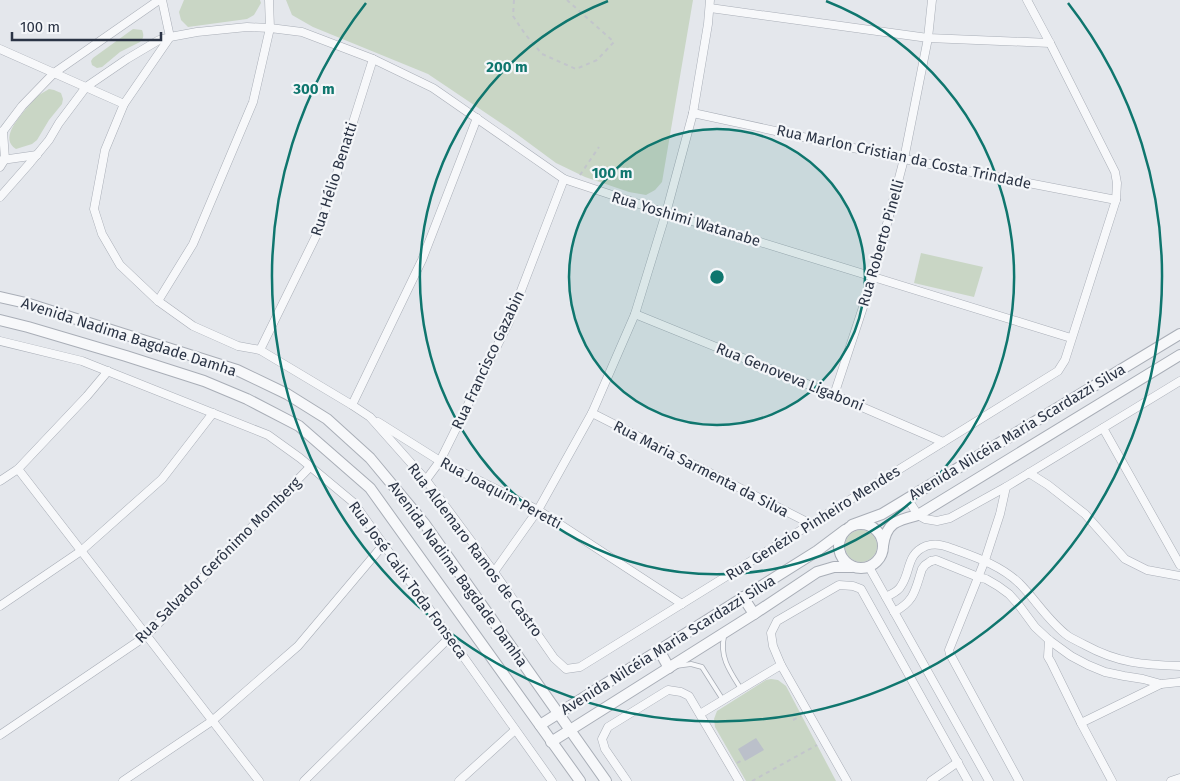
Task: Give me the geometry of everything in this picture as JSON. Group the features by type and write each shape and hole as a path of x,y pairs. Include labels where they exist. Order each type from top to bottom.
{"street":[{"path":"0,167 3,159 1,133 22,106 54,73 161,0 170,37"},
{"path":"158,301 193,244 253,102 270,28 269,0"},
{"name":"Rua Roberto Pinelli","path":"834,395 873,277 904,159 928,38 932,0"},
{"path":"1027,0 1115,172 1117,183 1116,200 1072,338"},
{"path":"494,572 538,510 592,413 635,314 666,213 693,114 710,4 928,38 1050,43"},
{"name":"Rua Yoshimi Watanabe","path":"0,197 27,168 49,140 59,123 86,87 128,58 160,40 197,32 247,26 302,32 373,59 434,88 564,179 575,184 1072,338"},
{"name":"Rua Aldemaro Ramos de Castro","path":"170,37 124,104 105,150 94,209 102,234 120,265 158,301 193,326 238,346 260,350 370,417 426,480 554,658 566,669"},
{"path":"0,49 124,104"},
{"name":"Rua Hélio Benatti","path":"260,350 319,230 373,59"},
{"name":"Rua Marlon Cristian da Costa Trindade","path":"693,114 904,159 1116,200"},
{"path":"352,405 422,260 477,118"},
{"path":"3,159 37,155"},
{"name":"Rua Francisco Gazabin","path":"426,480 440,461 509,322 564,179"},
{"name":"Avenida Nadima Bagdade Damha","path":"0,297 35,306 237,370 287,394 328,419 370,458 424,523 606,781"},
{"name":"Rua Genoveva Ligaboni","path":"635,314 834,395 943,442"},
{"name":"Avenida Nadima Bagdade Damha","path":"0,320 126,356 204,381 247,399 299,426 370,488 580,781"},
{"name":"Avenida Nilcéia Maria Scardazzi Silva","path":"540,725 817,551 848,528 882,514 1180,334"},
{"name":"Rua Genézio Pinheiro Mendes","path":"566,669 580,667 1058,371 1065,360 1072,338"},
{"name":"Rua José Calix Toda Fonseca","path":"0,341 82,361 268,435 354,502 552,781"},
{"name":"Avenida Nilcéia Maria Scardazzi Silva","path":"883,546 885,536 898,520 918,515 1180,354"},
{"path":"0,481 18,470 108,371"},
{"path":"907,498 918,515 925,519 942,520 950,518 1006,487 1179,383"},
{"path":"0,606 81,551 162,479 213,413"},
{"name":"Rua Maria Sarmenta da Silva","path":"592,413 811,524"},
{"name":"Rua Joaquim Peretti","path":"370,417 440,461 538,510 682,604"},
{"path":"1102,428 1180,565"},
{"name":"Rua Salvador Gerônimo Momberg","path":"0,735 146,636 310,467"},
{"path":"18,470 259,781"},
{"path":"1029,473 1048,485 1085,514 1125,559 1147,570 1180,576"},
{"path":"1006,487 1000,514 985,560 949,650 1019,781"},
{"path":"859,524 867,524 879,532 883,546 879,559 875,564 863,568 852,567 846,563 838,550 840,536 848,528 859,524"},
{"path":"123,781 212,721 298,646 384,544"},
{"path":"886,597 900,588 911,558 917,551 934,544 943,545 985,560 1005,572 1018,582 1047,616 1068,636 1093,650 1131,662 1180,666"},
{"path":"925,547 931,561"},
{"path":"894,612 910,601 922,569 927,563 936,560 986,579 998,586 1009,594 1035,627 1071,656 1106,672 1161,684"},
{"name":"Avenida Nilcéia Maria Scardazzi Silva","path":"551,742 754,614 816,572 834,567 852,567"},
{"path":"869,567 989,781"},
{"path":"847,781 781,665 773,646 771,633 777,621 839,585 853,586 861,589 968,781"},
{"path":"743,597 754,614"},
{"path":"304,781 450,637"},
{"path":"1049,640 1048,657 1112,781"},
{"path":"659,650 669,668"},
{"path":"700,714 781,665"},
{"path":"1081,723 1161,684 1180,682"},
{"path":"627,781 605,749 602,739 608,727 668,690 681,692 689,696 739,781"},
{"path":"459,781 515,730"},
{"path":"931,781 958,762"},
{"path":"1171,781 1180,778"}],"lane":[{"path":"725,632 721,646 728,668 741,689"},
{"path":"669,668 692,664 702,667 723,700"}],"path":[{"path":"514,0 513,16 542,54 576,69 597,60 614,42 566,0"},
{"path":"575,184 599,147"},
{"path":"752,781 824,741"}],"green space":[{"path":"184,0 260,0 261,3 254,15 247,19 188,27 181,20 179,12"},
{"path":"286,0 693,0 662,182 655,190 646,195 629,192 585,177 556,163 428,74 313,27 292,15"},
{"path":"133,29 142,30 143,36 140,42 120,52 102,67 97,68 92,65 91,61 93,58"},
{"path":"49,89 61,93 62,104 49,120 37,140 32,144 16,149 11,145 10,140 14,124 35,98"},
{"path":"921,253 983,267 974,297 914,283"},
{"path":"861,530 872,535 877,546 872,557 861,562 850,557 845,546 850,535"},
{"path":"766,680 778,680 786,686 836,781 746,781 715,727 714,719 717,711"}],"building":[{"path":"756,738 764,750 745,761 738,749"}]}
